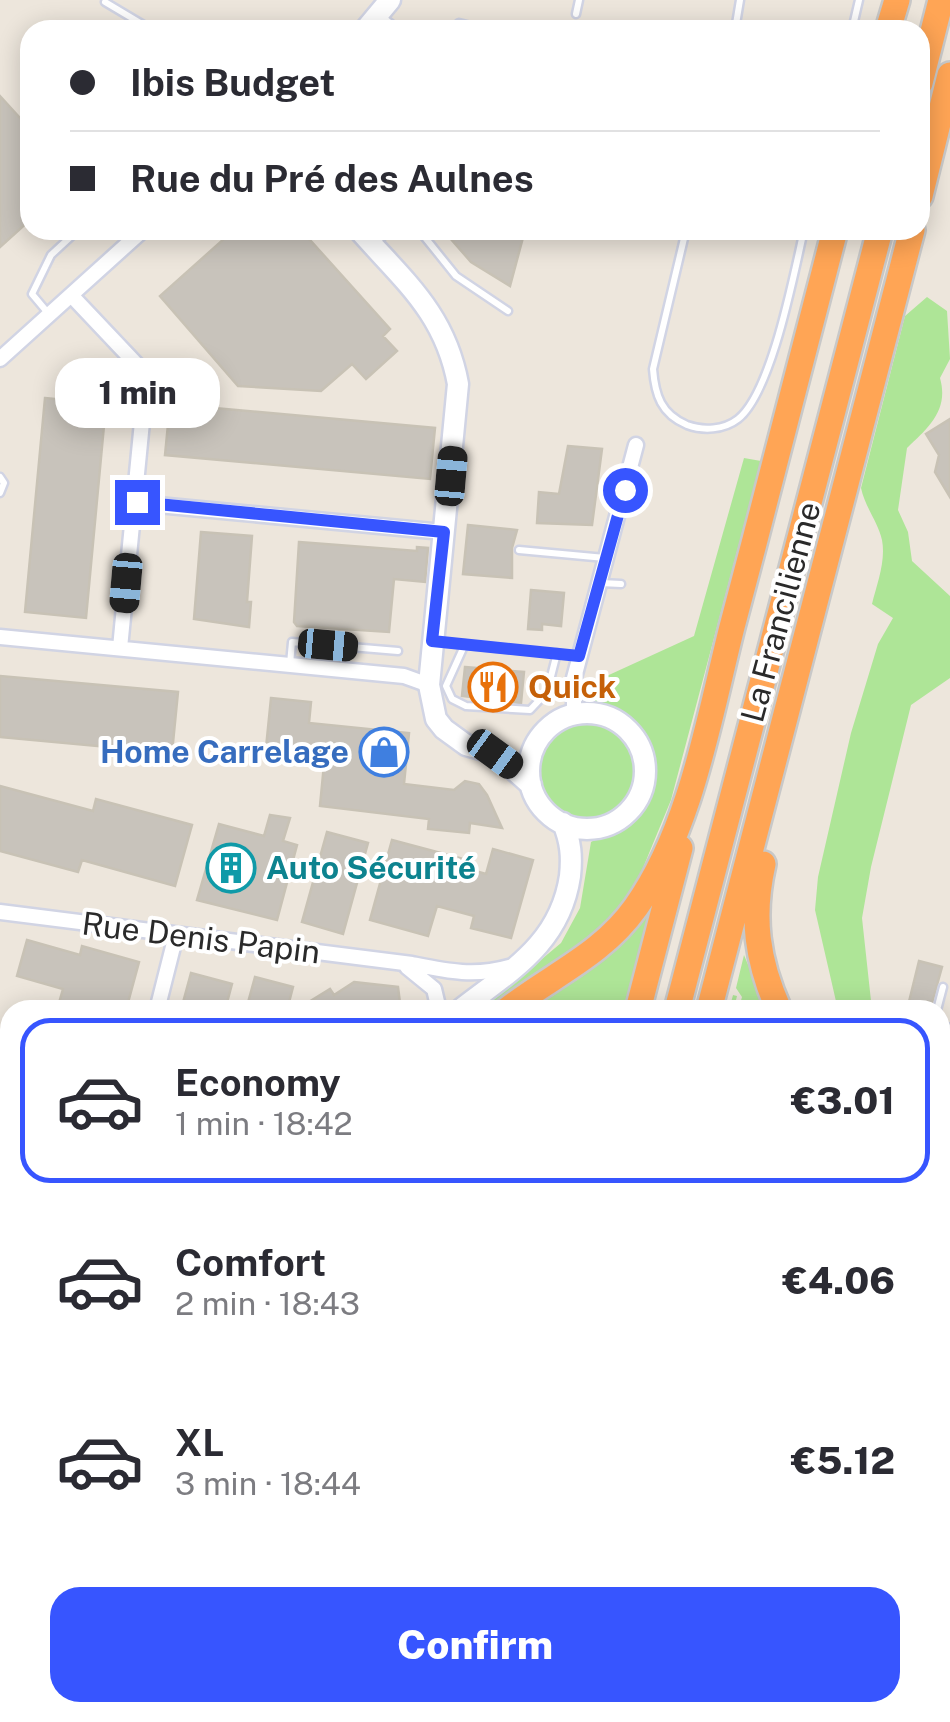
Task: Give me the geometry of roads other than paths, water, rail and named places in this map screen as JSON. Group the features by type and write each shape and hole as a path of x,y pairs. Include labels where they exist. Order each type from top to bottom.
{"highway":[{"path":"930,45 942,0"},
{"path":"930,156 950,75"},
{"path":"641,1000 832,240"},
{"name":"La Francilienne","path":"680,1000 877,240"},
{"name":"La Francilienne","path":"712,1000 909,240"},
{"path":"522,1000 588,957 638,904 668,845 702,751"},
{"path":"765,799 772,820 758,888 755,926 763,967 775,1000"}],"street":[{"path":"0,358 132,240"},
{"path":"367,240 433,314 453,359 458,384 429,685 436,719 466,746 495,754 530,785 542,807 563,823 601,827"},
{"path":"71,295 140,368 146,381 120,648"},
{"path":"574,714 572,688 579,656 636,445"},
{"path":"137,502 444,532"},
{"path":"0,638 404,676 429,685"},
{"path":"485,1000 554,940 572,904 585,844 601,827 622,817 637,800 644,779 644,757 634,737 618,721 596,714 574,714 541,735 495,754"},
{"path":"530,785 531,756 541,735"},
{"path":"473,1000 539,947 557,922 572,862 563,823"},
{"name":"Rue Denis Papin","path":"0,912 472,974 518,965"},
{"path":"160,1000 176,936"},
{"path":"402,963 428,980 438,1000"}],"lane":[{"path":"576,14 580,0"},
{"path":"105,2 135,20"},
{"path":"49,314 32,294 51,255 67,240"},
{"path":"427,240 456,276 508,311"},
{"path":"684,240 653,369 655,393 668,414 697,428 719,428 738,419 750,405 768,367 801,240"},
{"path":"0,476 4,483 0,493"},
{"path":"625,490 643,492"},
{"path":"519,550 606,558"},
{"path":"600,582 621,584"},
{"path":"432,641 579,656"},
{"path":"290,664 292,642 398,651"},
{"path":"465,644 446,686 452,699 484,708 522,712 536,706 547,692 557,654"},
{"path":"940,1000 942,987"}],"place":[{"name":"Quick","path":"493,687"},
{"name":"Home Carrelage","path":"384,752"},
{"name":"Auto Sécurité","path":"231,868"}]}
